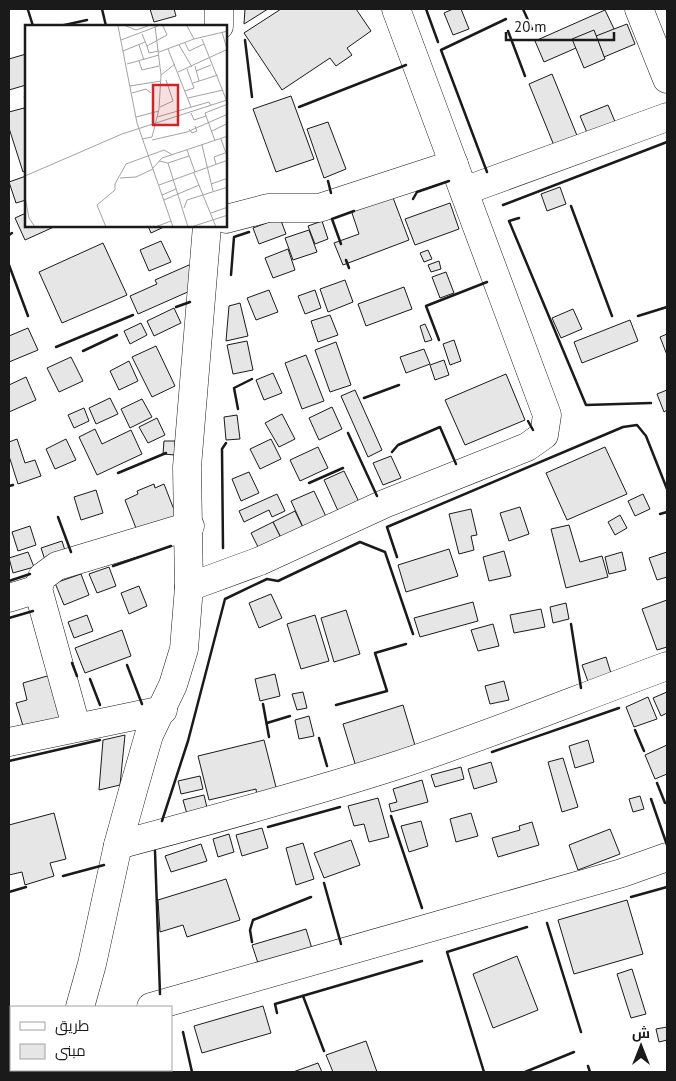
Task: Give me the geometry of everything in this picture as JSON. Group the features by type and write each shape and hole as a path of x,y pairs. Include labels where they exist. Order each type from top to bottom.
{"street":[{"path":"219,9 219,25"},
{"path":"189,587 260,561 384,504 527,447 544,435 547,415 396,9"},
{"path":"639,9 667,79"},
{"path":"464,191 667,117"},
{"path":"228,218 268,208 319,208 454,164"},
{"path":"80,1006 92,964 118,845 149,735 163,710 184,649 189,587 190,526 187,467 207,228"},
{"path":"76,726 38,589 42,577 57,566 190,526"},
{"path":"9,598 38,589"},
{"path":"118,845 295,797 398,765 534,717 667,666"},
{"path":"9,742 76,726 163,710"},
{"path":"155,1006 622,873 667,857"}],"building":[{"path":"150,9 174,9 176,16 154,22"},
{"path":"245,9 268,9 244,24"},
{"path":"281,9 356,9 371,31 347,48 352,55 336,66 330,58 282,90 244,33"},
{"path":"453,9 461,9 469,29 453,35 444,13"},
{"path":"605,10 615,31 544,62 535,41"},
{"path":"627,24 635,44 604,57 596,36"},
{"path":"594,30 605,59 584,68 572,39"},
{"path":"25,54 25,85 9,90 9,59"},
{"path":"552,74 578,138 555,148 529,84"},
{"path":"291,96 314,159 276,172 253,109"},
{"path":"608,105 616,124 588,135 580,116"},
{"path":"24,108 25,112 25,171 23,172 9,128 9,112"},
{"path":"328,122 346,169 324,178 307,129"},
{"path":"25,176 25,200 16,203 9,182"},
{"path":"560,187 566,204 547,211 541,194"},
{"path":"392,195 409,240 343,265 334,243 359,234 351,210"},
{"path":"450,203 459,229 415,245 405,219"},
{"path":"25,213 25,228 52,228 25,240 15,218"},
{"path":"280,218 286,234 259,244 253,228"},
{"path":"322,221 328,239 315,244 308,226"},
{"path":"149,228 162,228 151,233"},
{"path":"309,230 317,252 293,260 285,238"},
{"path":"161,241 171,262 149,271 140,250"},
{"path":"103,243 127,295 62,323 39,272"},
{"path":"288,249 295,270 273,278 265,258"},
{"path":"428,250 432,259 424,262 420,253"},
{"path":"439,261 441,269 431,272 428,265"},
{"path":"189,265 199,287 138,314 130,296 157,284 155,280"},
{"path":"446,272 454,293 440,298 432,277"},
{"path":"345,280 353,302 328,312 320,289"},
{"path":"404,287 412,309 366,326 358,304"},
{"path":"269,290 278,312 256,320 247,298"},
{"path":"315,290 321,308 305,314 298,296"},
{"path":"240,303 248,336 226,341 229,306"},
{"path":"174,308 181,323 154,336 147,321"},
{"path":"573,309 582,329 561,338 552,318"},
{"path":"330,315 338,335 318,342 311,321"},
{"path":"630,320 638,341 582,363 574,342"},
{"path":"141,323 147,335 130,344 124,331"},
{"path":"425,324 432,340 425,342 420,326"},
{"path":"28,328 38,350 9,362 9,336"},
{"path":"667,334 667,355 660,337"},
{"path":"454,340 461,361 450,365 443,344"},
{"path":"247,341 253,370 233,374 227,345"},
{"path":"336,342 351,385 330,392 315,350"},
{"path":"156,346 175,386 152,397 132,357"},
{"path":"424,349 430,364 406,373 400,357"},
{"path":"306,355 324,401 302,409 285,363"},
{"path":"71,357 83,381 59,392 47,368"},
{"path":"444,360 449,375 435,380 430,365"},
{"path":"129,361 138,381 119,390 110,371"},
{"path":"273,373 282,393 264,400 256,380"},
{"path":"506,374 525,420 465,445 445,400"},
{"path":"26,377 36,400 9,412 9,385"},
{"path":"355,390 382,450 368,457 341,396"},
{"path":"667,390 667,410 664,412 657,394"},
{"path":"110,398 118,414 96,424 89,408"},
{"path":"142,399 152,417 130,428 121,409"},
{"path":"332,407 342,429 319,440 309,418"},
{"path":"84,408 89,421 74,428 68,415"},
{"path":"282,414 295,439 279,447 265,423"},
{"path":"237,415 240,439 226,440 224,417"},
{"path":"157,418 165,435 148,443 139,427"},
{"path":"95,429 102,444 131,430 142,454 97,475 79,437"},
{"path":"17,439 25,463 35,460 41,476 18,484 9,456 9,442"},
{"path":"66,439 76,460 55,469 46,449"},
{"path":"271,439 281,459 260,469 250,449"},
{"path":"164,441 175,441 175,455 163,454"},
{"path":"318,447 328,468 300,481 290,460"},
{"path":"605,447 627,494 567,520 546,473"},
{"path":"391,456 401,478 383,485 373,463"},
{"path":"344,471 360,504 339,513 324,480"},
{"path":"249,472 259,493 241,501 232,479"},
{"path":"154,484 155,488 164,484 180,525 141,541 125,500 138,494 137,491"},
{"path":"96,490 103,513 81,520 74,497"},
{"path":"314,491 330,525 307,536 291,501"},
{"path":"277,494 285,511 272,517 269,510 244,522 239,511"},
{"path":"643,494 650,509 635,516 628,501"},
{"path":"520,507 529,534 509,541 500,513"},
{"path":"471,509 477,535 471,536 474,550 459,554 449,514"},
{"path":"295,511 307,536 285,546 273,522"},
{"path":"620,515 627,528 615,535 608,522"},
{"path":"273,522 285,546 263,557 251,533"},
{"path":"569,525 580,562 602,556 608,577 566,588 551,529"},
{"path":"30,526 36,545 18,551 12,532"},
{"path":"62,541 68,560 47,566 41,548"},
{"path":"449,549 458,576 406,592 398,565"},
{"path":"504,551 511,576 489,581 483,557"},
{"path":"28,552 34,567 13,573 9,558"},
{"path":"622,552 626,570 609,574 605,557"},
{"path":"667,552 667,577 657,580 649,558"},
{"path":"109,567 116,586 97,593 89,574"},
{"path":"81,574 89,595 64,605 55,583"},
{"path":"139,586 147,606 129,614 121,593"},
{"path":"271,594 282,618 259,628 249,603"},
{"path":"667,600 667,647 657,650 642,609"},
{"path":"473,602 478,621 420,637 414,618"},
{"path":"566,603 569,619 553,623 550,607"},
{"path":"541,609 545,627 514,633 510,615"},
{"path":"346,610 360,654 334,662 321,618"},
{"path":"87,615 93,631 74,638 68,622"},
{"path":"315,615 329,661 301,669 287,624"},
{"path":"493,624 499,646 478,651 471,630"},
{"path":"122,630 131,656 85,673 75,648"},
{"path":"606,657 613,680 590,687 582,665"},
{"path":"54,674 66,716 24,729 16,703 27,700 23,683"},
{"path":"275,674 280,696 260,701 255,679"},
{"path":"504,681 509,700 490,704 485,686"},
{"path":"303,692 307,708 297,710 292,694"},
{"path":"667,692 667,713 661,716 653,698"},
{"path":"648,697 657,719 634,727 626,707"},
{"path":"403,705 417,752 357,770 343,724"},
{"path":"309,716 314,736 299,739 295,720"},
{"path":"125,735 120,785 99,790 103,740"},
{"path":"264,740 277,791 257,796 256,789 209,800 198,756"},
{"path":"588,740 594,762 575,768 569,746"},
{"path":"667,745 667,774 655,779 645,755"},
{"path":"563,758 578,807 562,812 548,762"},
{"path":"491,762 497,782 474,789 468,769"},
{"path":"461,767 464,779 435,787 431,775"},
{"path":"200,776 203,789 181,794 178,781"},
{"path":"422,780 428,802 391,812 389,804 397,802 393,789"},
{"path":"204,795 208,812 188,818 183,800"},
{"path":"640,796 644,809 633,812 629,799"},
{"path":"378,798 389,837 369,842 364,824 354,826 348,806"},
{"path":"54,813 66,859 50,863 54,876 25,885 22,872 9,875 9,825"},
{"path":"471,813 478,836 456,842 450,819"},
{"path":"421,821 428,846 409,852 401,826"},
{"path":"532,822 539,845 498,857 492,838 520,830 519,826"},
{"path":"262,828 268,848 242,856 236,835"},
{"path":"610,829 620,854 578,870 569,845"},
{"path":"229,834 234,852 218,857 213,839"},
{"path":"351,840 360,865 324,878 314,853"},
{"path":"303,843 314,879 296,885 286,848"},
{"path":"201,844 207,861 171,872 165,856"},
{"path":"226,879 240,920 187,937 183,925 160,932 158,900"},
{"path":"627,900 643,954 574,974 558,920"},
{"path":"306,929 313,952 260,969 252,945"},
{"path":"517,956 538,1010 493,1028 473,974"},
{"path":"632,969 646,1014 631,1018 617,974"},
{"path":"263,1006 271,1033 202,1053 194,1026"},
{"path":"667,1027 667,1040 659,1042 656,1029"},
{"path":"366,1041 377,1072 333,1072 326,1055"},
{"path":"318,1063 322,1072 293,1072"}],"wall":[{"path":"102,9 106,25"},
{"path":"426,9 438,42"},
{"path":"523,9 532,29"},
{"path":"28,10 33,25"},
{"path":"487,172 441,50 506,19"},
{"path":"64,25 87,20"},
{"path":"508,31 525,76"},
{"path":"245,40 252,97"},
{"path":"299,107 406,65"},
{"path":"503,205 667,142"},
{"path":"328,181 331,193"},
{"path":"413,199 417,192 449,181"},
{"path":"571,206 612,316"},
{"path":"341,244 332,219 354,211"},
{"path":"519,218 509,221 586,405 651,403"},
{"path":"231,275 234,237 249,232"},
{"path":"346,260 349,268"},
{"path":"9,265 28,316"},
{"path":"439,340 426,306 487,282"},
{"path":"176,307 190,302"},
{"path":"638,316 667,307"},
{"path":"56,347 133,315"},
{"path":"83,351 117,335"},
{"path":"238,409 234,388 252,379"},
{"path":"364,398 399,385"},
{"path":"528,421 533,430"},
{"path":"397,557 387,527 623,427 637,425 646,436 667,489"},
{"path":"392,452 398,445 440,427 456,464"},
{"path":"348,433 377,496"},
{"path":"223,548 222,449 226,443"},
{"path":"118,473 166,453"},
{"path":"309,483 343,468"},
{"path":"9,486 13,485"},
{"path":"660,514 667,512"},
{"path":"58,517 71,552"},
{"path":"162,821 188,741 225,599 267,579 278,581 360,542 385,552 413,634"},
{"path":"113,566 171,546"},
{"path":"9,581 30,574"},
{"path":"9,618 33,611"},
{"path":"571,624 581,688"},
{"path":"336,705 387,691 375,653 406,644"},
{"path":"72,663 77,676"},
{"path":"127,665 142,704"},
{"path":"90,679 100,705"},
{"path":"263,704 269,737"},
{"path":"492,752 619,708"},
{"path":"267,723 290,716"},
{"path":"635,730 644,751"},
{"path":"319,738 327,766"},
{"path":"9,761 100,740"},
{"path":"657,783 665,803"},
{"path":"651,799 667,845"},
{"path":"268,827 340,807"},
{"path":"391,816 422,908"},
{"path":"155,851 160,994"},
{"path":"63,876 104,865"},
{"path":"324,883 341,944"},
{"path":"9,892 26,887"},
{"path":"631,897 667,887"},
{"path":"252,942 250,930 253,920 311,897"},
{"path":"547,923 581,1032"},
{"path":"484,1072 447,952 527,927"},
{"path":"277,1013 275,1004 422,961"},
{"path":"303,996 324,1051"},
{"path":"183,1032 192,1072"},
{"path":"525,1072 574,1052"},
{"path":"588,1066 590,1072"},
{"path":"31,1072 35,1071"}]}
